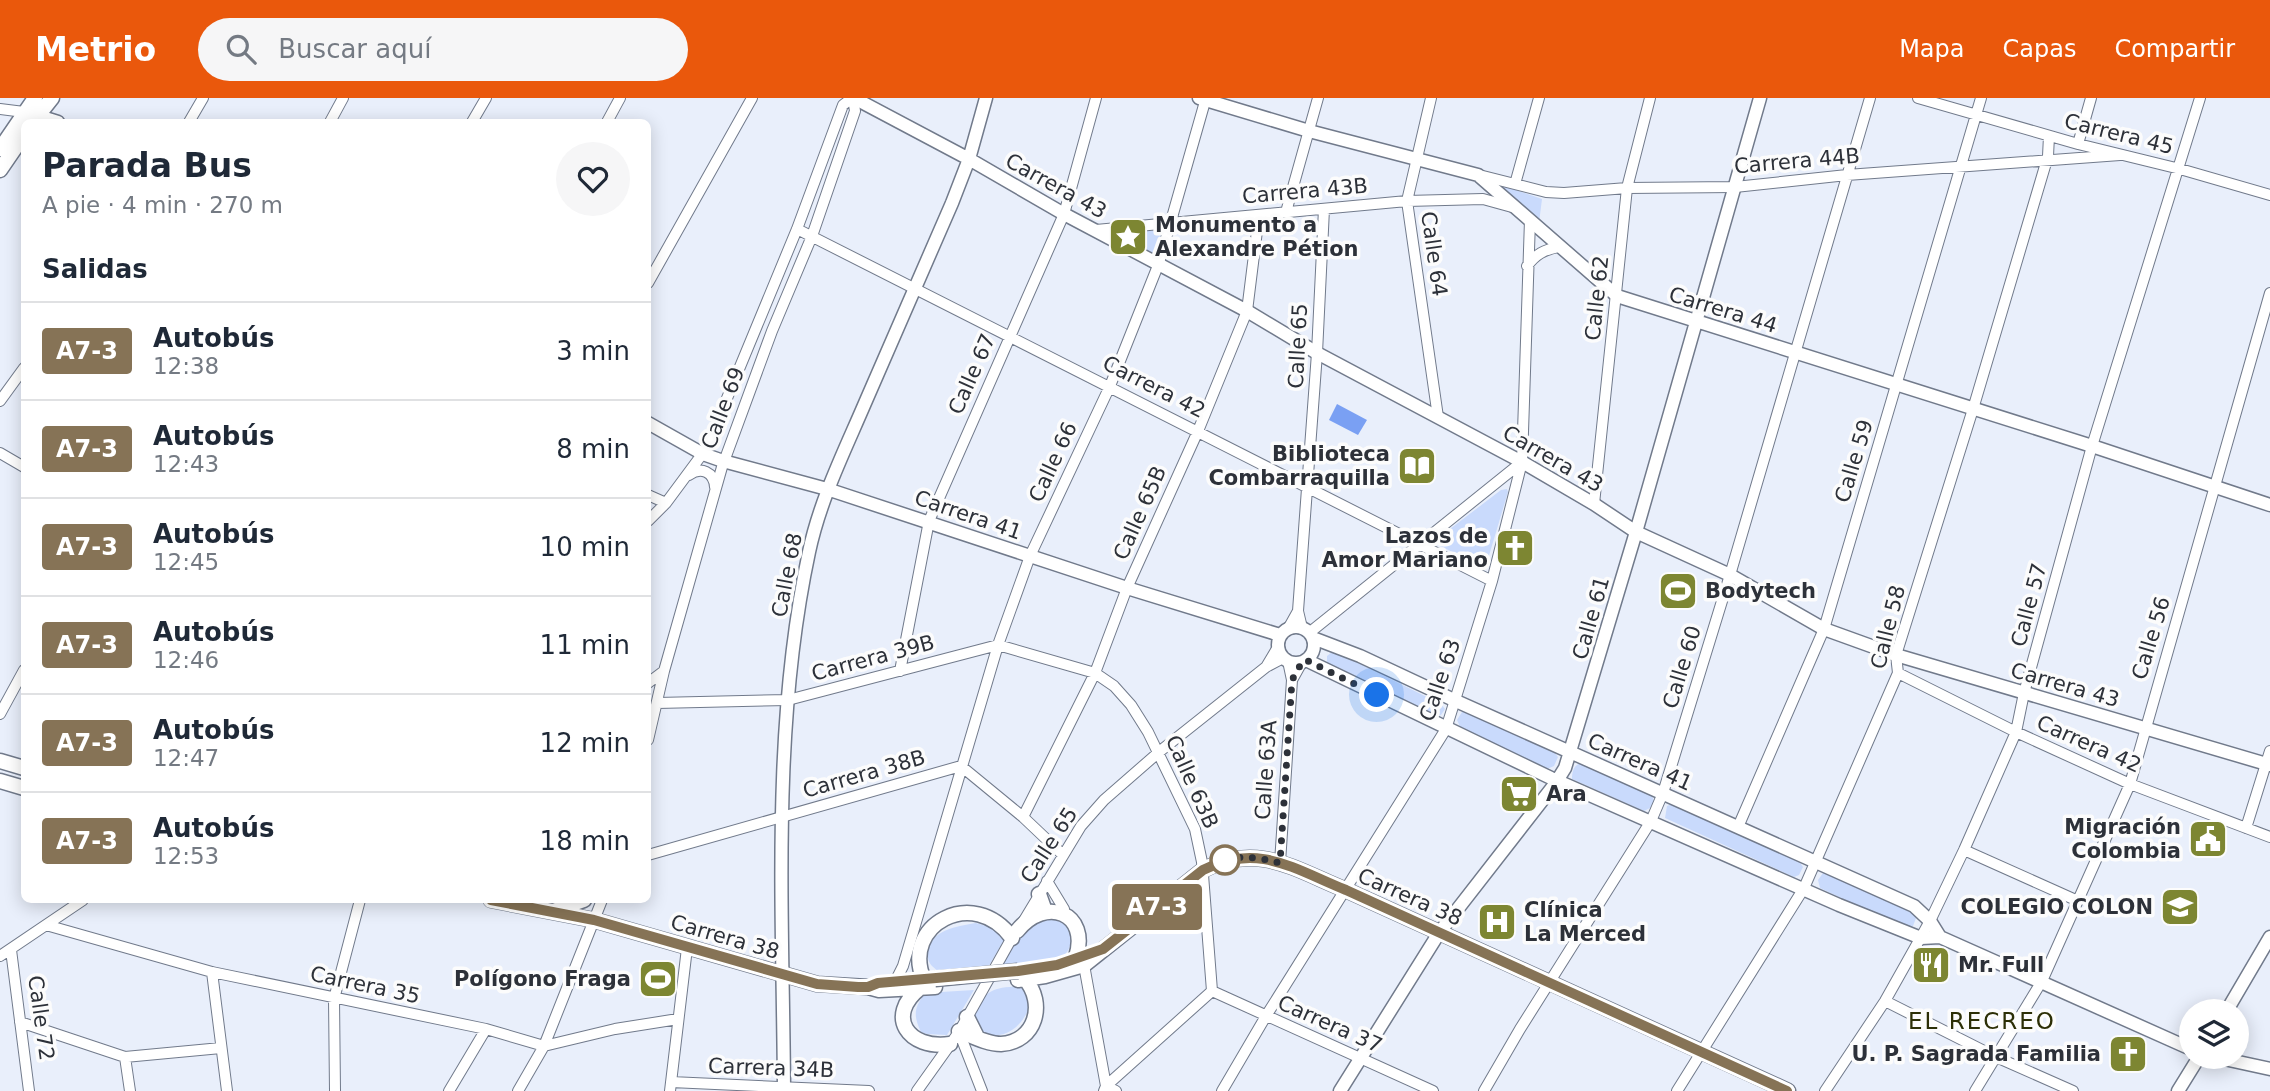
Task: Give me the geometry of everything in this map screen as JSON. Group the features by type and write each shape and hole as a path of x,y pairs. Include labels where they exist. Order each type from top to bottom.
{"main road":[{"path":"32,117 35,98"},
{"path":"32,117 52,98"},
{"path":"0,149 21,128"},
{"path":"0,170 21,139"},
{"path":"0,761 21,767"},
{"path":"0,781 21,787"},
{"name":"Carrera 38","path":"508,903 594,920 817,984 879,990 1021,977 1057,965 1080,961 1103,949 1203,870 1220,861 1255,856 1280,863 1346,890 1788,1091"},
{"path":"1040,894 1045,911"},
{"path":"552,911 575,903"},
{"path":"1021,977 1035,994 1037,1003 1033,1021 1020,1037 1003,1044 994,1044 977,1037 956,1036 924,1044 914,1039 906,1029 904,1006 910,995 928,984 920,971 921,948 932,928 951,915 986,915 1014,934 1033,915 1045,911 1060,914 1073,923 1079,937 1080,961"},
{"name":"Carrera 38","path":"868,987 900,981 928,984"},
{"path":"967,1017 977,1037"}],"street":[{"path":"191,119 203,98"},
{"path":"332,119 343,98"},
{"path":"474,119 486,98"},
{"path":"609,119 620,98"},
{"path":"651,278 752,98"},
{"name":"Carrera 43","path":"853,98 969,159 1064,215 1247,311 1317,353 1522,462 1636,532 1730,575 1824,629 1896,655 2144,729 2269,760"},
{"name":"Calle 69","path":"651,518 689,475 703,454 734,387 843,105 853,98 855,111 812,236 772,331 723,461 651,727"},
{"name":"Calle 68","path":"783,1089 780,818 788,700 809,550 827,489 969,159 986,98"},
{"name":"Calle 67","path":"900,671 929,521 1064,215 1096,98"},
{"path":"1286,212 1318,98"},
{"name":"Calle 64","path":"1431,98 1407,201 1438,417"},
{"path":"1515,184 1539,98"},
{"name":"Calle 62","path":"1594,504 1627,188 1650,98"},
{"name":"Calle 61","path":"1340,1091 1439,933 1558,781 1572,752 1760,98"},
{"name":"Calle 60","path":"1484,1091 1651,821 1663,793 1870,98"},
{"name":"Carrera 45","path":"1918,98 2078,145 2180,169 2270,195"},
{"name":"Calle 59","path":"1738,827 1824,629 1981,98"},
{"path":"2078,145 2091,98"},
{"name":"Calle 57","path":"1825,1091 1885,1001 1921,938 2016,733 2024,693 2092,446 2200,98"},
{"name":"Carrera 44","path":"1203,99 1308,131 1478,175 1617,296 2270,505"},
{"name":"Calle 66","path":"900,981 998,645 1030,556 1110,386 1159,263 1203,99"},
{"path":"0,109 32,117"},
{"name":"Calle 58","path":"1677,1091 1804,888 1898,673 1896,655 1973,409 2046,161 2049,136"},
{"name":"Carrera 44B","path":"1478,175 1564,194 1627,188 1735,187 1847,175 2120,155"},
{"name":"Carrera 43B","path":"1096,230 1407,201 1483,199 1516,208"},
{"name":"Calle 65","path":"917,1091 956,1036 1014,934 1081,826 1104,800 1159,752 1266,667 1283,646 1298,611 1317,353 1324,209"},
{"name":"Calle 65B","path":"1023,817 1095,673 1127,588 1198,431 1247,311 1259,215"},
{"name":"Calle 63","path":"1222,1091 1446,729 1456,701 1492,581 1522,462 1530,220"},
{"name":"Carrera 42","path":"797,229 1492,581"},
{"path":"1527,267 1535,256 1544,250 1558,247"},
{"name":"Calle 56","path":"1975,1091 2042,981 2130,784 2270,293"},
{"path":"757,326 772,331"},
{"path":"0,401 21,372"},
{"name":"Carrera 41","path":"651,425 703,454 929,521 1127,588 1283,646"},
{"path":"0,453 21,465"},
{"path":"1522,462 1308,633 1283,646 1304,661 1558,781 1839,905 1921,938 1940,937 2179,1044"},
{"path":"689,475 695,471 706,472 712,477 715,488"},
{"path":"651,496 666,503"},
{"name":"Calle 65","path":"1298,611 1308,633"},
{"path":"1304,661 1314,648 1308,633"},
{"name":"Carrera 41","path":"1308,633 1914,906 1930,921 1940,937"},
{"path":"998,645 1095,673"},
{"name":"Carrera 39B","path":"657,701 788,700 998,645"},
{"name":"Calle 63A","path":"1280,863 1292,680 1283,646"},
{"name":"Calle 63A","path":"1292,680 1304,661"},
{"path":"651,683 664,671"},
{"name":"Calle 63B","path":"1095,673 1114,686 1131,705 1159,752 1195,830 1203,870 1212,992"},
{"name":"Carrera 42","path":"1898,673 2016,733 2130,784 2270,837"},
{"path":"0,714 21,676"},
{"path":"651,691 657,701"},
{"path":"2246,828 2269,760"},
{"path":"961,766 1023,817 1062,854"},
{"name":"Carrera 38B","path":"651,854 961,766"},
{"path":"1964,850 2078,901"},
{"path":"1047,881 1064,909"},
{"path":"0,956 79,903"},
{"path":"335,1091 334,999 359,903"},
{"path":"518,1091 544,1046 601,903"},
{"name":"Carrera 35","path":"46,925 212,972 486,1029 544,1046 615,1029 678,1018"},
{"path":"2234,999 2270,937"},
{"path":"671,1087 687,948"},
{"name":"Calle 72","path":"10,950 29,1091"},
{"path":"1080,961 1109,1089"},
{"path":"212,972 227,1091"},
{"path":"1109,1089 1212,992"},
{"name":"Carrera 37","path":"1212,992 1433,1091"},
{"path":"1885,1001 1996,1057 2073,1091"},
{"path":"20,1023 125,1057 221,1048"},
{"path":"449,1091 486,1029"},
{"path":"956,1036 982,1091"},
{"path":"125,1057 130,1091"},
{"path":"2249,1064 2270,1069"},
{"path":"2178,1091 2192,1069"},
{"name":"Carrera 34B","path":"671,1087 869,1091"}],"shaded area":[{"path":"1498,184 1542,199 1539,223"},
{"path":"1164,230 1156,256 1120,238 1122,232"},
{"path":"1507,489 1485,569 1433,542 1501,490"},
{"path":"1332,652 1441,704 1445,709 1441,715 1434,717 1327,665 1327,656"},
{"path":"1469,710 1551,748 1558,757 1554,766 1547,769 1461,729 1457,720 1462,712"},
{"path":"1581,763 1652,795 1654,801 1650,808 1644,811 1572,779 1574,769"},
{"path":"1672,804 1799,861 1803,867 1799,875 1794,877 1665,818 1667,806"},
{"path":"1823,873 1911,910 1916,918 1913,926 1907,929 1820,888 1818,880"},
{"path":"1053,917 1064,923 1070,932 1071,941 1062,957 1043,965 1000,968 1031,922"},
{"path":"976,923 996,929 1004,940 987,969 938,971 933,967 928,956 933,939 946,930"},
{"name":"Polígono Fraga","path":"656,962 676,966 673,984 647,992 639,991 645,972 654,973"},
{"path":"1022,986 1031,1001 1018,1025 1003,1034 986,1035 976,1031 972,1014 987,994 998,989"},
{"path":"974,990 947,1035 921,1032 916,1012 925,993"}],"water":[{"path":"1337,404 1367,420 1358,435 1329,420"}],"bus line":[{"name":"A7-3","path":"508,903 594,920 817,984 868,987 878,983 1043,968 1070,961 1103,949 1203,870 1220,861 1255,856 1280,863 1346,890 1787,1091"}],"place":[{"name":"Monumento a Alexandre Pétion","path":"1128,237"},
{"name":"Biblioteca Combarraquilla","path":"1417,466"},
{"name":"Lazos de Amor Mariano","path":"1515,548"},
{"name":"Bodytech","path":"1678,591"},
{"name":"Ara","path":"1519,794"},
{"name":"Migración Colombia","path":"2208,839"},
{"name":"COLEGIO COLON","path":"2180,907"},
{"name":"Clínica La Merced","path":"1497,922"},
{"name":"Mr. Full","path":"1931,965"},
{"name":"Polígono Fraga","path":"658,979"},
{"name":"U. P. Sagrada Familia","path":"2128,1054"}],"district":[{"name":"EL RECREO","path":"1982,1021"}],"route":[{"path":"1225,860 1220,861 1255,856 1280,863 1292,680 1302,662 1306,660 1377,695"}]}
